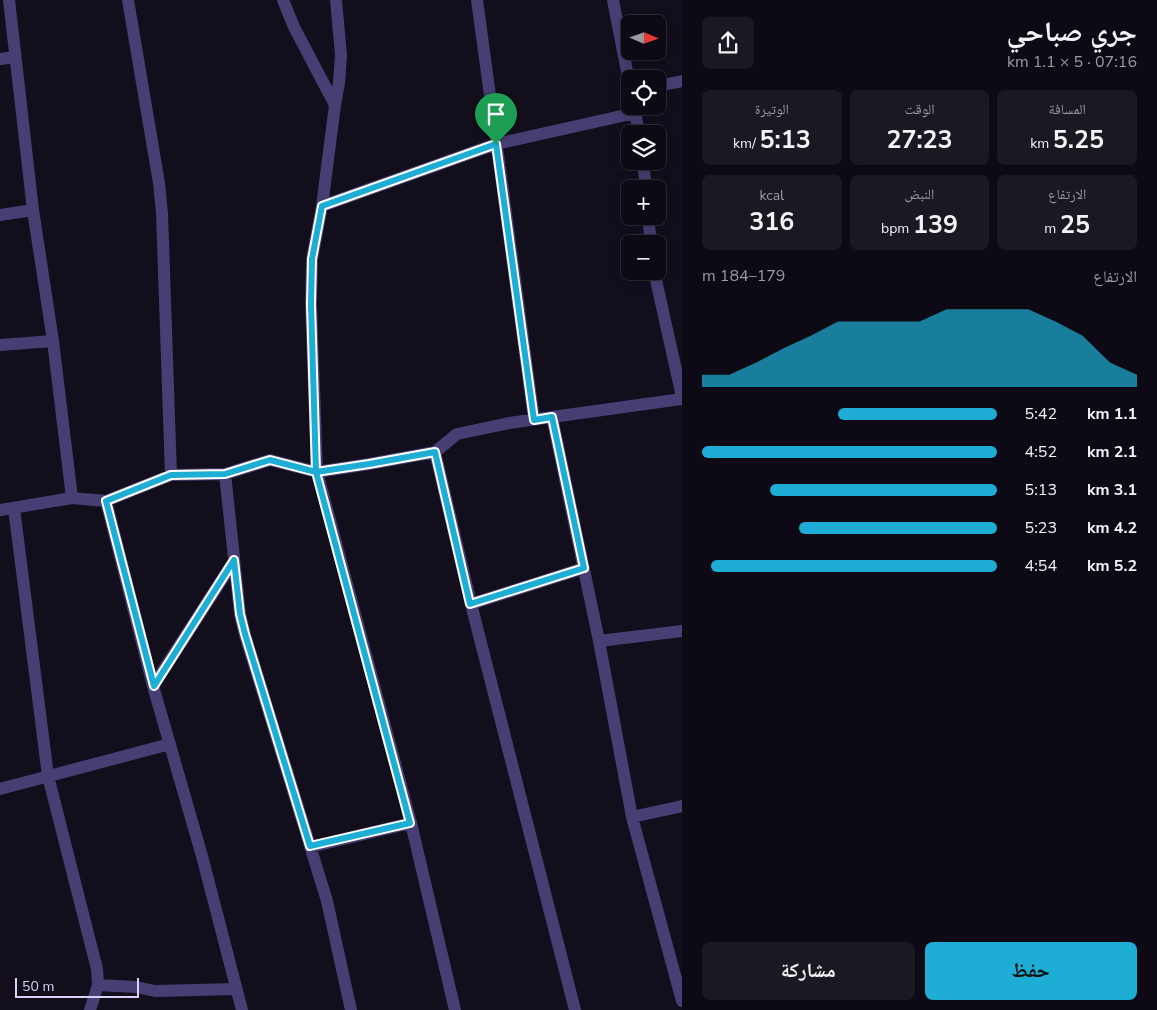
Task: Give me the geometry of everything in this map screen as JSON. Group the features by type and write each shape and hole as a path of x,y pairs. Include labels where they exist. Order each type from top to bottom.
{"street":[{"path":"9,0 33,210 53,341 72,498"},
{"path":"128,0 159,183 162,213 171,475"},
{"path":"283,0 294,27 335,105"},
{"path":"336,0 341,55 340,83 335,105 322,206 312,259 311,304 316,472 410,823 455,1010"},
{"path":"477,0 534,420"},
{"path":"613,0 627,70"},
{"path":"0,59 15,57"},
{"path":"666,85 682,82"},
{"path":"322,206 496,144 621,112"},
{"path":"0,215 33,210"},
{"path":"0,510 72,498 106,501 171,475 225,474 270,460 316,472 369,464 435,452 458,434 508,423 682,398 656,280"},
{"path":"0,345 53,341"},
{"path":"552,417 599,641 632,817 682,1001"},
{"path":"435,452 470,604 575,1010"},
{"path":"225,474 240,614 327,901 351,1010"},
{"path":"106,501 242,1010"},
{"path":"14,508 48,776 97,969 98,985 90,1010"},
{"path":"154,686 234,560"},
{"path":"470,604 584,568"},
{"path":"599,641 682,631"},
{"path":"0,789 170,744"},
{"path":"632,817 682,806"},
{"path":"310,846 410,823"},
{"path":"98,985 136,987 155,991 236,989"}],"route":[{"path":"496,144 322,206 312,259 311,304 316,472 270,460 225,474 171,475 106,501 154,686 234,560 240,614 245,634 310,846 410,823 316,472 435,452 470,604 584,568 552,417 534,420 496,144"}]}
